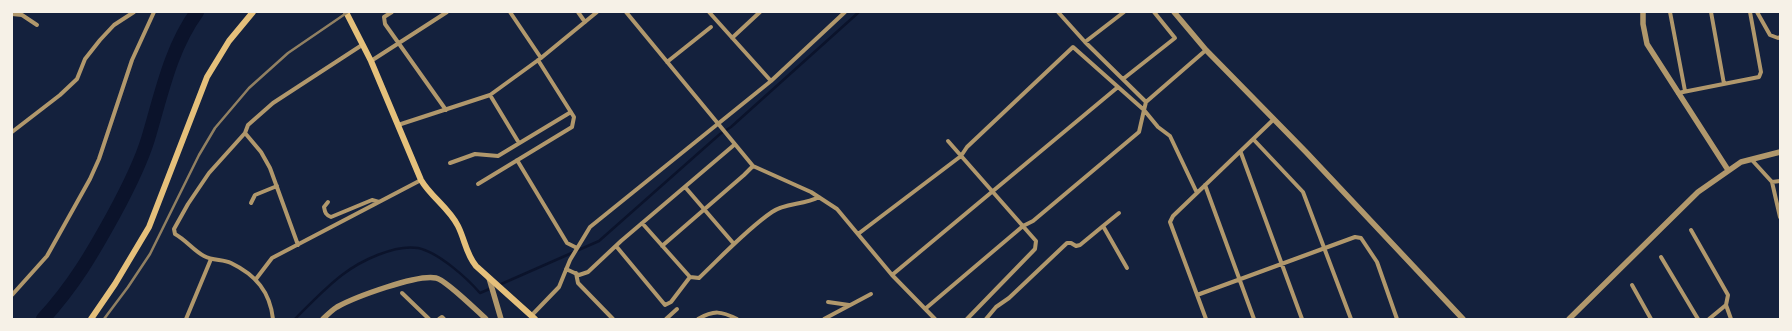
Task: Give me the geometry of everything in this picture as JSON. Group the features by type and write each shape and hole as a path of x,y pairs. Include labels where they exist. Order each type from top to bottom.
{"main road":[{"path":"91,319 116,284 149,227 207,77 229,41 253,12"},
{"path":"346,12 371,61 420,180 426,190 451,216 458,226 469,258 533,317"}],"street":[{"path":"12,132 60,95 78,79 85,59 100,40 114,25 134,12"},
{"path":"12,295 47,256 90,179 99,159 132,60 154,12"},
{"path":"385,12 385,24 446,110"},
{"path":"384,17 392,12"},
{"path":"371,61 400,44 447,12"},
{"path":"478,184 572,127 574,117 510,12"},
{"path":"578,12 584,22"},
{"path":"398,125 490,94 539,59 597,12"},
{"path":"626,12 719,124 734,145 753,166 811,192 837,209 892,275 935,319"},
{"path":"708,12 771,81"},
{"path":"732,38 760,12"},
{"path":"533,317 559,288 566,269 590,227 771,81 845,12"},
{"path":"1058,12 1085,42 1146,102"},
{"path":"1085,42 1124,12"},
{"path":"1123,79 1174,38 1154,12"},
{"path":"1174,12 1206,50 1274,119 1463,319"},
{"path":"1644,12 1643,24 1647,44 1728,170"},
{"path":"1670,12 1685,91"},
{"path":"1711,12 1724,84"},
{"path":"1678,93 1759,77 1761,72 1750,12"},
{"path":"1757,12 1770,35 1778,38 1780,37"},
{"path":"12,14 22,15 37,25"},
{"path":"667,62 711,27"},
{"path":"273,319 271,304 256,279 231,263 203,256 184,239 175,234 174,229 188,204 209,173 245,133 248,125 273,103 362,45"},
{"path":"858,234 961,156 967,147 1073,47 1118,86 1144,110 1158,127 1170,136 1197,193"},
{"path":"925,309 1023,226 1033,221 1140,132 1146,102 1206,50"},
{"path":"892,275 1118,86"},
{"path":"490,94 519,143"},
{"path":"450,163 475,154 498,156 571,112"},
{"path":"1206,319 1170,222 1173,216 1254,140 1274,119"},
{"path":"245,133 261,152 270,168 298,245"},
{"path":"1254,140 1303,192 1351,319"},
{"path":"948,141 1036,241 1035,249 967,319"},
{"path":"566,269 579,275 588,272 642,223 734,145"},
{"path":"1241,152 1302,319"},
{"path":"1569,319 1698,192 1728,170 1751,159 1780,152"},
{"path":"1751,159 1772,182 1780,217"},
{"path":"517,160 567,243 577,248"},
{"path":"662,246 753,166"},
{"path":"256,279 272,258 420,180"},
{"path":"1772,182 1780,181"},
{"path":"251,203 254,195 277,186"},
{"path":"1205,186 1254,319"},
{"path":"685,187 734,244"},
{"path":"642,223 690,277 699,278 734,244 772,211 783,207 812,201 818,197"},
{"path":"328,202 324,207 325,212 331,217 372,200 380,202"},
{"path":"986,319 996,307 1009,298 1064,245 1067,243 1071,243 1076,246 1080,244 1119,213"},
{"path":"1103,226 1127,268"},
{"path":"1690,230 1728,295 1726,305 1731,319"},
{"path":"1197,295 1355,237 1361,238 1377,262 1397,319"},
{"path":"616,246 665,305 671,302 690,277"},
{"path":"1661,257 1698,319"},
{"path":"186,319 211,259"},
{"path":"576,273 578,283 613,319"},
{"path":"322,319 335,308 346,302 419,278 438,278 459,294 486,319"},
{"path":"489,278 501,319"},
{"path":"1632,285 1651,319"},
{"path":"402,293 429,319"},
{"path":"824,319 871,294"},
{"path":"828,302 850,305"},
{"path":"1709,319 1726,305"},
{"path":"666,319 677,309"},
{"path":"698,319 708,314 720,312 737,319"},
{"path":"439,319 442,317 444,319"}],"waterway":[{"path":"43,319 82,269 106,229 128,187 145,149 173,57 180,41 197,12"},
{"path":"499,285 599,241 720,134 731,127 859,12"},
{"path":"295,319 330,285 358,264 389,251 409,247 426,250 443,260 468,280 480,293 492,288"}],"railway":[{"path":"104,319 150,254 199,155 215,128 249,88 288,53 348,12"}]}
